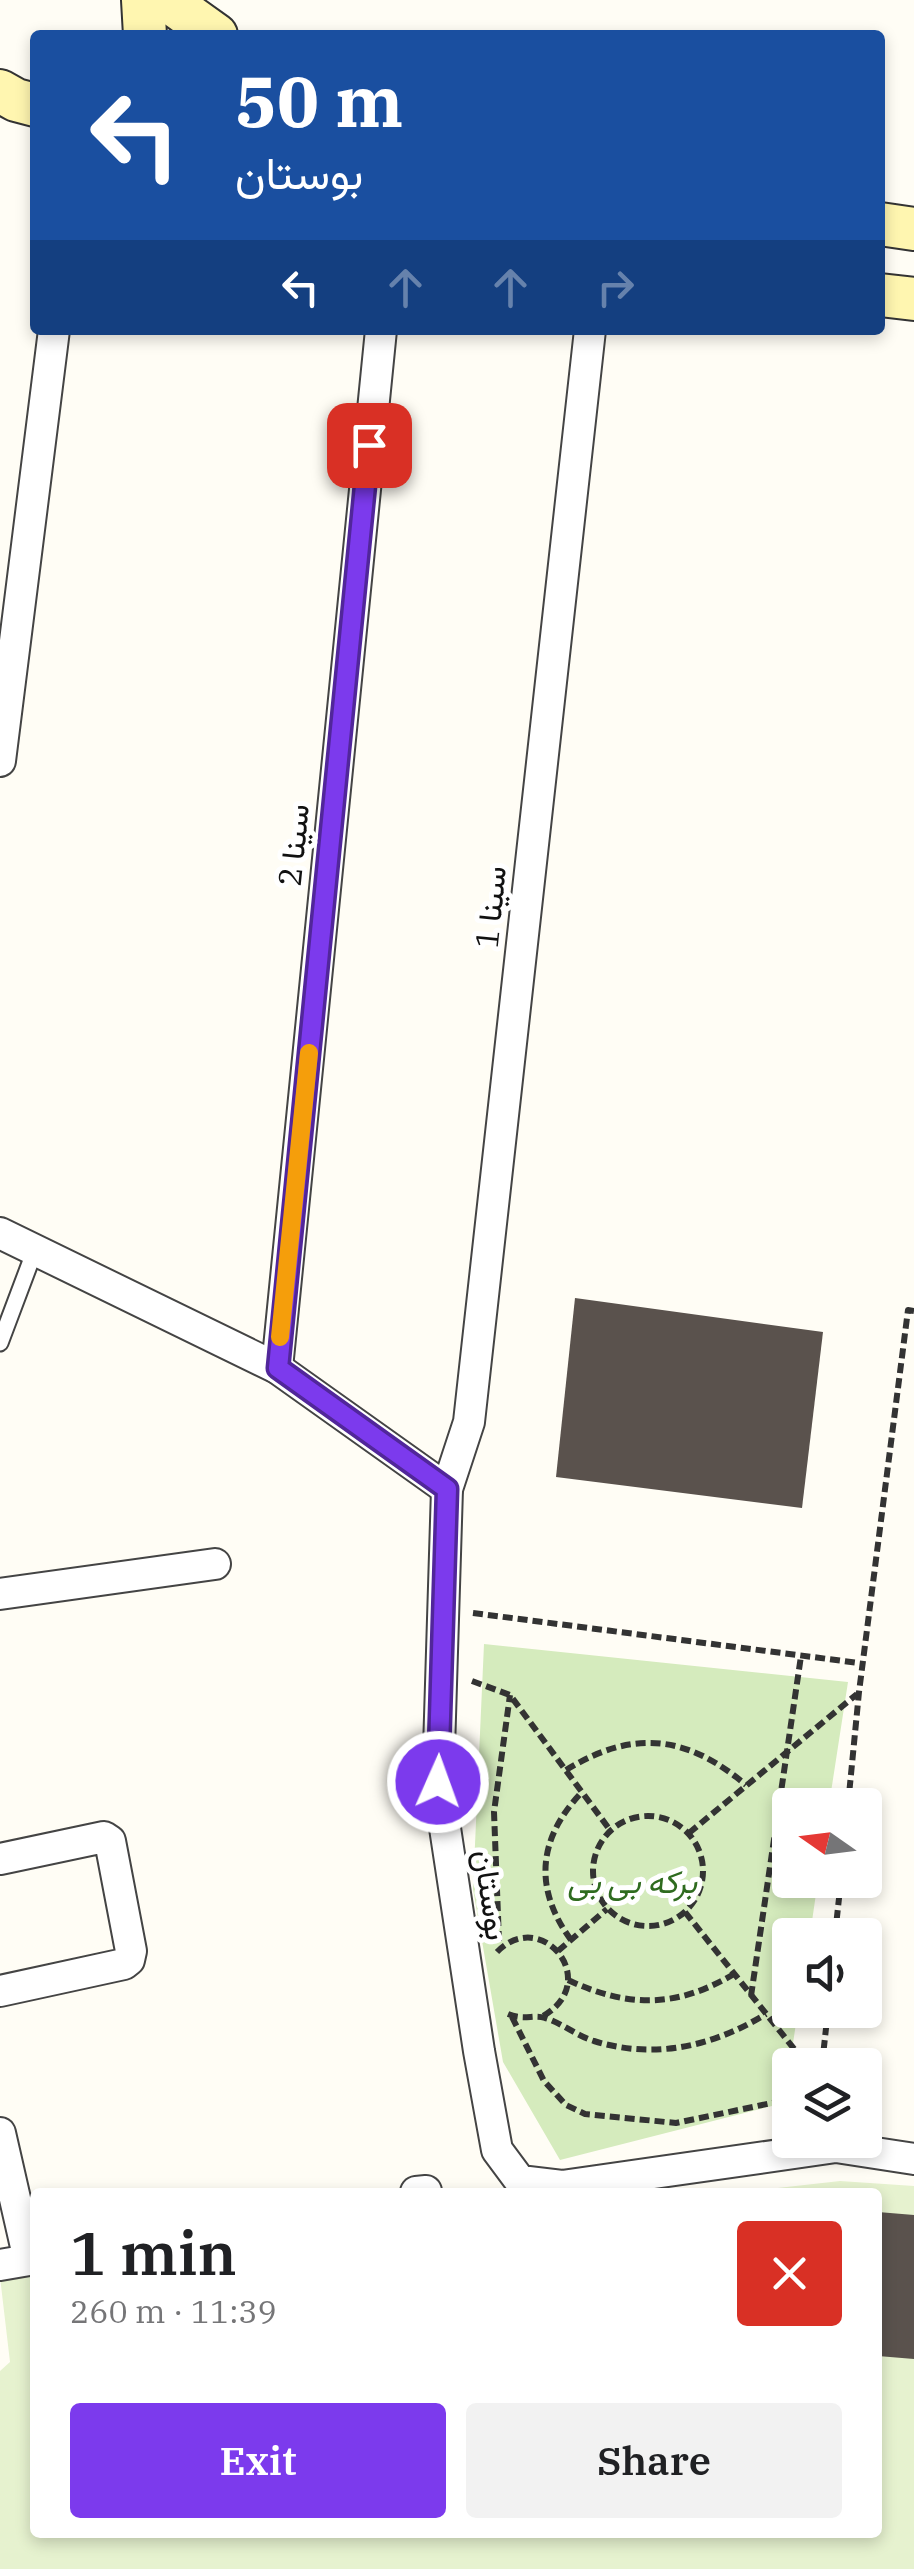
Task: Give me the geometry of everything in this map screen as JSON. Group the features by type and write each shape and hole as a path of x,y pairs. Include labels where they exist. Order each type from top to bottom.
{"street":[{"path":"143,0 145,30"},
{"path":"167,0 209,30"},
{"path":"0,90 30,104"},
{"path":"885,225 914,229"},
{"path":"885,295 914,300"},
{"path":"0,760 53,335"},
{"name":"سینا 2","path":"278,1368 380,335"},
{"name":"سینا 1","path":"447,1489 468,1422 589,335"},
{"path":"0,1233 278,1368 447,1489"},
{"name":"بوستان","path":"447,1489 438,1782 497,2150 520,2181 562,2186 836,2147 914,2159"},
{"path":"0,1594 215,1564"},
{"path":"0,1859 104,1837 110,1841 131,1951 124,1964 0,1990"},
{"path":"0,2133 21,2262"}],"lane":[{"path":"0,1343 35,1250"}],"path":[{"path":"850,1788 908,1310 914,1311"},
{"path":"443,1610 859,1663"},
{"path":"751,1996 801,1656"},
{"path":"442,1670 510,1695 610,1830"},
{"path":"689,1833 859,1692"},
{"path":"500,1948 494,1812 510,1695"},
{"path":"566,1770 613,1747 665,1744 710,1758 746,1786"},
{"path":"570,1940 551,1907 545,1869 555,1826 582,1792"},
{"path":"659,1816 689,1833 703,1864 696,1898 685,1912 671,1922 636,1926 607,1909 592,1878 599,1844 610,1830 625,1820 659,1816"},
{"path":"558,1951 607,1909"},
{"path":"685,1912 793,2048"},
{"path":"490,1961 514,1939 530,1937 546,1941 558,1951 568,1970 561,2002 543,2016 511,2016 498,2007"},
{"path":"568,1980 617,1998 643,2001 691,1995 734,1974"},
{"path":"543,2016 594,2041 650,2050 711,2042 766,2014"},
{"path":"511,2016 544,2081 566,2106 585,2114 676,2123 772,2103"}],"green space":[{"name":"برکه بی بی","path":"484,1644 848,1682 832,1788 772,1788 772,1898 815,1898 812,1918 772,1918 772,2028 795,2028 792,2048 772,2048 772,2106 560,2160 503,2062 473,1889"},
{"path":"840,2181 914,2186 914,2569 0,2569 0,2371 10,2362 0,2277 30,2274 30,2538 882,2538 882,2188 777,2188"}],"building":[{"path":"575,1298 823,1332 802,1508 556,1477"},
{"path":"882,2212 914,2215 914,2359 882,2356"}],"slow traffic":[{"path":"280,1337 309,1053"}],"route":[{"path":"369,445 278,1368 447,1489 438,1782"}]}
